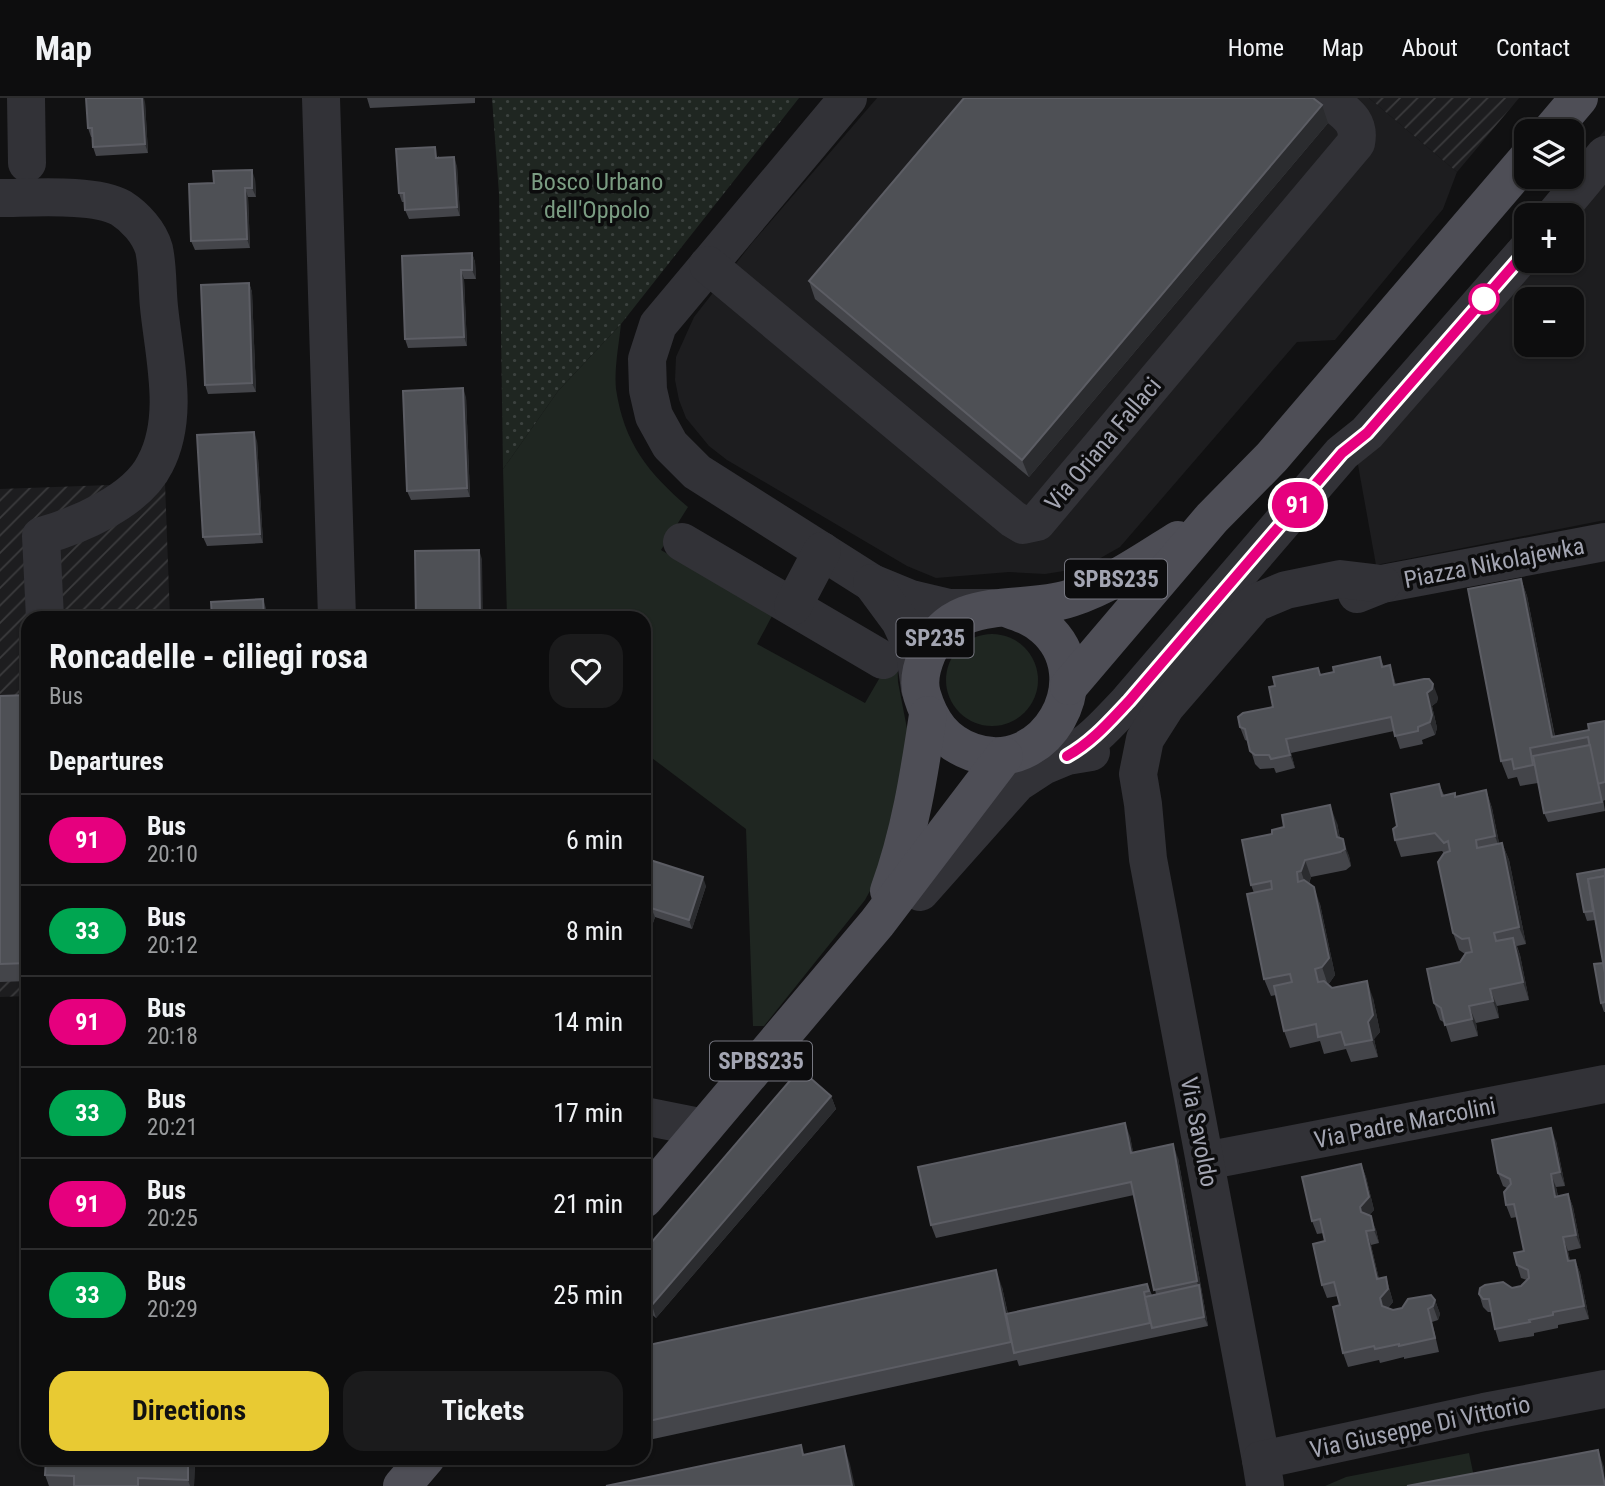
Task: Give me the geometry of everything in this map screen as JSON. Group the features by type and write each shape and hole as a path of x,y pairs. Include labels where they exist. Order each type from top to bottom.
{"main road":[{"path":"1561,119 1579,98"},
{"name":"SPBS235","path":"1069,686 1212,518 1272,457 1514,174"},
{"name":"SPBS235","path":"1000,608 1069,599 1112,581 1212,518"},
{"name":"SP235","path":"924,702 922,665 932,642 948,624 969,612 1000,608 1027,615 1045,627 1059,644 1067,664 1069,686"},
{"path":"924,702 941,733 959,747 981,755 1004,756 1028,748 1049,732 1063,711 1069,686"},
{"name":"SPBS235","path":"877,923 902,854 917,793 924,702"},
{"name":"SPBS235","path":"651,1191 877,923 1004,756"},
{"path":"402,1486 420,1465"}],"street":[{"path":"26,98 27,163"},
{"path":"321,98 337,611"},
{"path":"848,98 658,325 647,359 648,390 654,416 670,445 697,472 872,583 911,599 949,608 1000,608"},
{"name":"Via Oriana Fallaci","path":"708,265 1013,519 1023,525 1037,523 1356,144 1359,132 1353,121 1326,98"},
{"path":"1565,203 1605,155"},
{"path":"0,198 88,199 118,206 137,220 153,247 169,407 165,437 155,466 129,496 69,528 41,536 45,611"},
{"path":"847,959 916,896 1017,783 1091,740 1129,701 1342,453 1367,433 1514,265"},
{"path":"682,542 883,660"},
{"name":"Piazza Nikolajewka","path":"1141,789 1174,724 1267,619 1291,608 1346,598 1382,584 1605,542"},
{"path":"793,606 822,551"},
{"path":"872,583 900,621 915,653 924,702"},
{"path":"1067,756 1094,752 1121,757 1141,789"},
{"name":"Via Savoldo","path":"1141,789 1148,859 1263,1473"},
{"name":"Via Padre Marcolini","path":"1205,1161 1605,1084"},
{"path":"651,1117 704,1128"},
{"name":"Via Giuseppe Di Vittorio","path":"1263,1473 1484,1412 1605,1389"}],"shaded area":[{"path":"877,98 1369,98 1457,172 1443,209 1335,340 1297,342 1120,547 1097,560 1070,570 1045,574 1009,572 936,578 907,566 727,460 709,446 686,418 675,380 676,357 694,317 752,243"},
{"path":"1369,98 1519,98 1457,172"},
{"path":"1605,130 1605,520 1376,565 1351,426 1514,236 1514,273 1584,273 1584,203 1542,203 1554,189 1584,189 1584,154"},
{"path":"165,483 170,611 21,611 21,996 0,997 0,489"}],"green space":[{"name":"Bosco Urbano dell'Oppolo","path":"492,98 799,98 621,324 558,391 503,469 499,194"},
{"path":"621,324 616,389 625,425 640,456 661,482 688,507 661,550 772,616 757,644 865,703 897,648 898,682 909,739 889,856 865,900 764,1026 753,1026 746,829 651,757 651,611 507,611 503,469 558,391"},
{"path":"992,634 1010,637 1025,647 1035,662 1038,680 1035,698 1025,713 1010,723 992,726 974,723 959,713 949,698 946,680 949,662 959,647 974,637"},
{"path":"1469,1453 1474,1477 1424,1486 1325,1486 1346,1477"}],"building":[{"path":"86,98 142,98 145,144 93,147 92,128 88,128"},
{"path":"964,98 1313,98 1322,105 1022,460 809,281"},
{"path":"435,147 436,158 454,157 457,207 405,210 404,193 399,193 396,149"},
{"path":"252,170 252,188 245,188 247,239 191,241 189,184 214,183 213,171"},
{"path":"472,253 472,270 461,270 464,337 405,339 402,256"},
{"path":"249,283 252,383 205,385 201,285"},
{"path":"463,388 467,488 407,491 403,391"},
{"path":"254,432 260,534 203,537 197,435"},
{"path":"479,550 480,611 416,611 415,551"},
{"path":"1521,579 1552,737 1589,730 1588,724 1605,721 1605,782 1597,784 1588,737 1530,748 1533,765 1514,769 1512,759 1501,761 1468,589"},
{"path":"263,599 264,611 212,611 211,602"},
{"path":"1380,657 1382,667 1390,665 1394,685 1424,679 1429,679 1433,684 1427,693 1432,715 1430,722 1418,727 1418,731 1395,736 1391,717 1286,739 1290,755 1271,759 1269,755 1255,755 1250,751 1245,729 1240,727 1238,717 1243,713 1273,707 1269,687 1275,686 1273,677 1318,668 1320,675 1334,672 1333,667"},
{"path":"21,695 21,963 0,964 0,696"},
{"path":"1590,745 1602,802 1544,813 1533,756"},
{"path":"1439,784 1442,796 1455,793 1455,797 1486,790 1495,836 1476,840 1477,848 1502,843 1519,927 1494,933 1496,941 1513,938 1523,982 1490,989 1493,1001 1469,1006 1472,1019 1445,1025 1441,1008 1434,1003 1427,969 1460,962 1466,953 1472,952 1469,938 1462,939 1453,933 1438,862 1444,853 1450,851 1448,841 1444,843 1435,833 1395,840 1393,829 1397,826 1391,794"},
{"path":"1330,805 1337,837 1343,839 1345,849 1305,860 1301,871 1297,872 1298,882 1304,880 1314,887 1329,958 1322,967 1315,969 1318,982 1324,981 1332,988 1367,981 1373,1015 1368,1022 1372,1040 1345,1045 1341,1032 1318,1037 1316,1024 1284,1031 1274,986 1292,982 1290,974 1264,979 1247,894 1272,889 1271,881 1251,885 1242,840 1272,834 1272,830 1284,827 1282,815"},
{"path":"651,860 703,877 689,920 651,908"},
{"path":"1605,869 1605,876 1588,879 1593,911 1584,912 1577,874"},
{"path":"1605,876 1605,973 1588,879"},
{"path":"1603,963 1605,1002 1601,1003 1594,964"},
{"path":"800,1069 831,1096 652,1305 651,1243"},
{"path":"1125,1123 1131,1153 1173,1144 1197,1281 1154,1290 1131,1182 931,1225 918,1167"},
{"path":"1551,1128 1560,1172 1551,1174 1555,1197 1568,1194 1576,1235 1563,1237 1568,1261 1575,1260 1584,1306 1495,1329 1489,1299 1483,1299 1479,1294 1480,1288 1503,1282 1512,1288 1521,1286 1529,1278 1528,1270 1517,1265 1514,1253 1524,1251 1514,1204 1506,1205 1504,1192 1511,1184 1510,1179 1498,1173 1492,1140"},
{"path":"1361,1164 1369,1197 1360,1207 1361,1212 1371,1216 1374,1230 1366,1231 1377,1279 1386,1277 1388,1289 1380,1298 1382,1306 1393,1310 1402,1308 1408,1299 1431,1295 1435,1300 1433,1306 1428,1309 1435,1338 1399,1346 1375,1349 1374,1346 1343,1353 1333,1307 1340,1305 1334,1282 1322,1285 1313,1244 1325,1241 1320,1219 1312,1221 1302,1177"},
{"path":"996,1270 1011,1342 651,1420 651,1344"},
{"path":"1147,1284 1149,1291 1144,1292 1150,1323 1014,1353 1006,1314"},
{"path":"1199,1285 1204,1317 1152,1328 1145,1297"},
{"path":"801,1445 803,1455 844,1446 852,1486 606,1486"},
{"path":"1598,1450 1605,1486 1407,1486"},
{"path":"46,1465 188,1465 188,1480 138,1478 138,1486 74,1486 74,1476 45,1475"}],"bus line":[{"name":"91","path":"1067,756 1085,746 1129,701 1342,453 1367,433 1514,265"}]}
